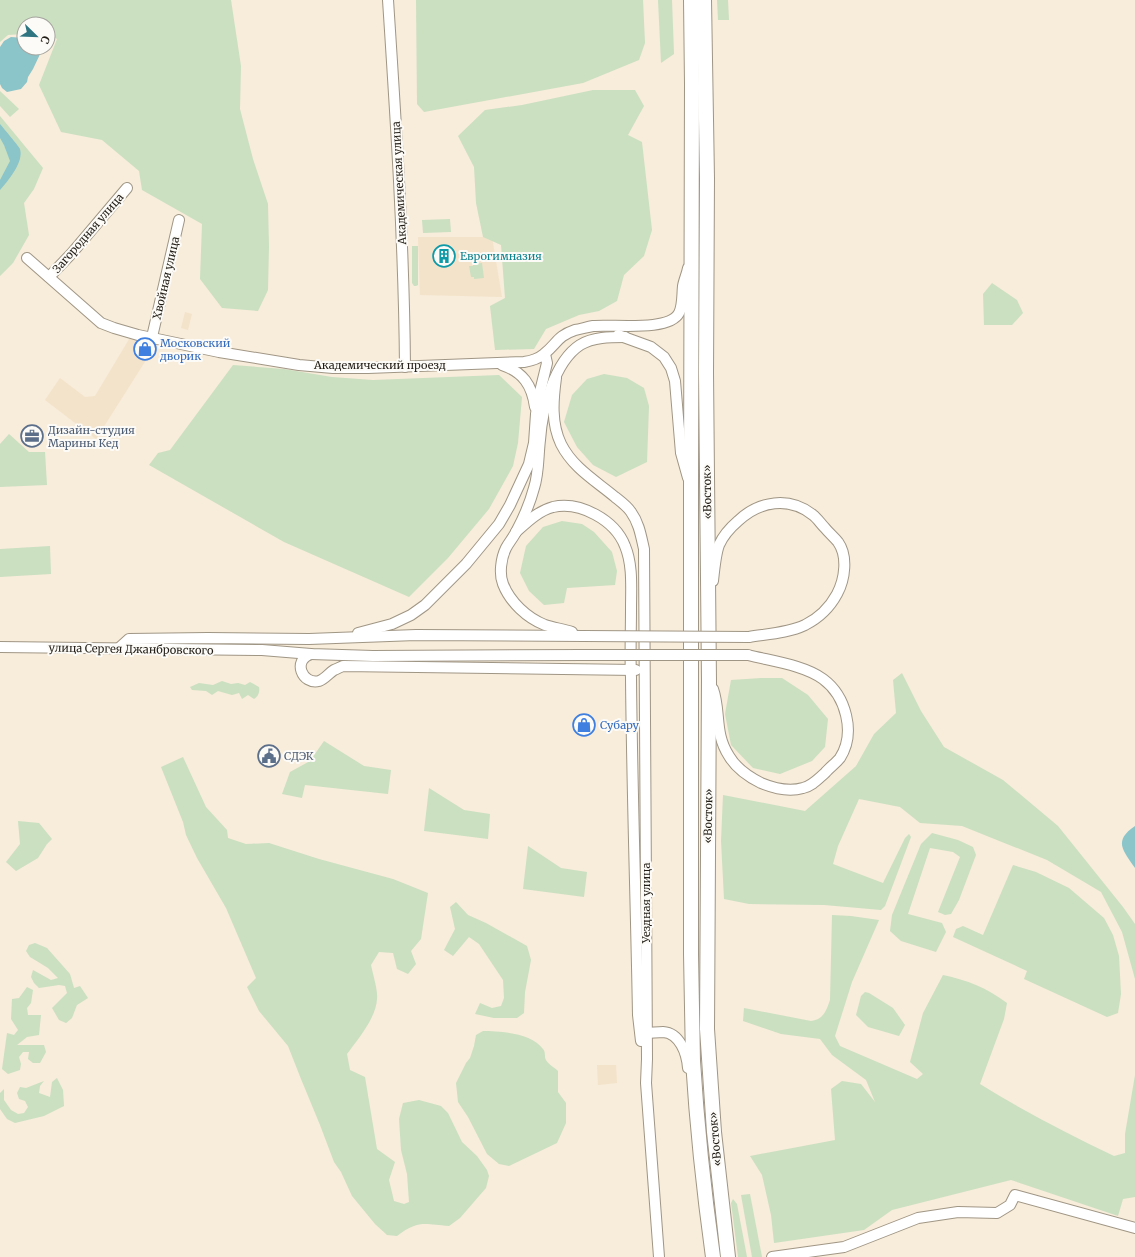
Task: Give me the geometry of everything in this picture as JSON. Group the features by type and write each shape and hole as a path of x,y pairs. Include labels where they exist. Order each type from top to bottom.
{"highway":[{"name":"«Восток»","path":"691,0 691,954 693,1061 703,1188 712,1257"},
{"name":"«Восток»","path":"704,0 709,681 707,1029 714,1132 728,1257"}],"street":[{"name":"Академическая улица","path":"388,0 402,234 405,367"},
{"name":"Загородная улица","path":"49,277 72,253 127,188"},
{"name":"Хвойная улица","path":"152,337 179,220"},
{"path":"341,638 392,624 411,615 425,605 466,564 499,524 520,486 529,464 534,443 536,414 547,363 545,354 563,335 576,330 594,326 663,324 675,318 681,309 683,284 692,257"},
{"name":"Академический проезд","path":"27,258 101,323 114,328 219,352 299,365 333,368 405,367 524,362 545,354"},
{"path":"594,326 651,348 664,357 671,368 675,381 681,453 691,487"},
{"path":"584,636 546,625 533,619 519,608 509,596 502,582 501,565 505,549 516,532 535,487 545,411 560,367 570,354 580,345 596,339 624,337"},
{"path":"498,363 513,368 528,384 534,398 540,440"},
{"name":"Уездная улица","path":"556,378 553,410 555,426 560,443 570,459 589,477 631,511 640,528 644,549 644,1033 646,1083 659,1257"},
{"path":"118,649 129,638 341,638 416,635 749,637 781,632 805,626 818,618 832,604 841,587 844,570 843,554 838,542 813,515 800,508 785,503 769,504 758,507 746,514 732,527 719,545 708,606"},
{"name":"Уездная улица","path":"516,532 538,513 554,507 583,509 598,515 619,533 629,556 631,578 630,670 638,1015 644,1033"},
{"name":"улица Сергея Джанбровского","path":"0,647 262,650 311,654 373,656 748,655 809,671 822,678 829,684 837,694 846,714 848,727 844,750 839,758 814,782 803,788 791,789 769,786 757,781 736,765 722,745 718,730 714,691 709,681"},
{"path":"284,652 295,657 301,664"},
{"path":"311,654 303,658 301,670 307,679 312,681 322,680 334,670 343,666 645,670"},
{"path":"644,1033 664,1032 669,1034 675,1037 684,1050 697,1118"},
{"path":"772,1257 844,1247 918,1218 958,1212 997,1213 1010,1205 1015,1196 1135,1228"}],"shaded area":[{"path":"418,237 492,237 502,297 420,295"},
{"path":"185,312 192,314 188,330 181,328"},
{"path":"131,336 153,349 96,439 45,400 60,378 85,397 95,396"},
{"path":"597,1065 616,1065 617,1083 598,1085"}],"green space":[{"path":"0,0 231,0 241,66 240,109 253,159 268,204 268,290 258,311 222,308 200,279 202,224 142,190 139,171 102,140 61,132 39,85 50,56 56,56 56,16 16,16 16,34 8,35 0,42"},
{"path":"416,0 643,0 645,43 639,60 583,83 424,112 417,104"},
{"path":"658,0 672,0 674,54 661,63"},
{"path":"717,0 728,0 729,20 718,20"},
{"path":"593,90 635,90 644,106 628,135 642,142 652,230 644,256 624,275 617,301 599,311 579,315 546,329 534,349 495,350 490,306 505,298 501,245 483,237 476,203 474,167 458,136 485,110 522,105"},
{"path":"0,91 19,109 10,117 0,106"},
{"path":"0,116 43,168 34,189 24,203 29,235 13,263 0,276"},
{"path":"450,219 451,232 423,233 422,220"},
{"path":"412,246 418,246 418,285 416,286 412,283"},
{"path":"482,263 484,278 474,279 474,277 471,277 469,266"},
{"path":"992,283 1017,300 1023,313 1012,325 984,325 983,294"},
{"path":"233,365 284,369 332,377 373,380 499,375 522,397 518,443 513,466 489,509 448,558 409,597 284,542 149,465 158,453 170,450"},
{"path":"604,374 627,378 644,388 649,406 647,462 616,477 593,465 577,447 564,422 572,395 587,379"},
{"path":"9,434 29,452 45,452 47,485 0,487 0,444"},
{"path":"562,521 582,524 594,532 612,552 617,571 615,585 567,588 564,603 544,605 529,591 520,573 526,546 543,527"},
{"path":"50,546 51,574 0,577 0,549"},
{"path":"902,673 921,711 944,747 1003,780 1058,826 1123,907 1135,924 1135,979 1122,932 1101,892 1047,860 962,826 920,823 900,807 859,799 838,846 833,864 883,883 905,838 909,834 911,837 885,906 881,910 824,905 749,904 724,899 721,841 723,795 805,811 856,766 874,734 896,713 893,680"},
{"path":"782,678 808,695 828,719 825,747 812,761 780,774 753,768 731,745 725,714 731,680"},
{"path":"222,681 231,684 238,683 245,685 250,682 259,687 257,697 254,699 248,695 242,699 239,693 232,695 218,691 212,695 206,691 192,690 190,687 199,683 213,685"},
{"path":"324,741 364,766 391,770 388,794 305,785 302,798 282,794 290,772 310,761"},
{"path":"183,757 206,807 227,830 228,838 246,844 269,843 319,859 393,879 428,893 421,939 411,951 416,964 408,974 397,969 393,953 379,952 371,965 377,991 376,1006 366,1028 347,1054 350,1070 365,1077 377,1149 395,1162 389,1180 394,1201 404,1204 409,1202 407,1174 401,1150 399,1119 403,1103 419,1100 441,1106 448,1113 462,1142 477,1156 487,1170 489,1176 486,1188 460,1218 449,1226 422,1224 410,1227 397,1236 387,1235 375,1224 352,1196 341,1172 334,1162 288,1046 259,1011 247,987 256,978 226,908 197,858 186,835 183,822 161,767"},
{"path":"429,788 464,810 490,814 488,839 424,831"},
{"path":"18,821 39,823 52,839 38,858 16,871 6,862 20,844"},
{"path":"932,833 958,840 973,847 976,855 959,900 951,914 945,915 938,912 960,857 953,852 930,848 908,914 942,923 946,932 936,952 901,941 890,931 892,915 921,844"},
{"path":"528,846 561,868 587,872 584,897 523,889"},
{"path":"1013,865 1036,872 1069,888 1104,918 1113,935 1119,956 1121,994 1118,1013 1107,1017 1024,979 1027,971 953,937 956,929 963,926 983,935"},
{"path":"456,902 468,915 486,923 527,946 531,960 525,992 524,1013 517,1018 494,1018 475,1014 480,1003 492,1008 501,1006 504,998 503,980 479,944 469,937 453,956 444,950 455,929 450,907"},
{"path":"832,915 879,920 852,982 835,1036 840,1046 917,1079 923,1074 910,1062 923,1013 943,975 976,985 1007,1003 1004,1019 980,1084 1046,1122 1114,1156 1125,1153 1125,1134 1135,1075 1135,1197 1123,1199 1118,1216 1011,1180 892,1210 864,1230 774,1243 771,1215 762,1175 750,1156 835,1140 831,1089 842,1081 861,1084 875,1102 866,1080 832,1055 820,1039 781,1034 743,1021 744,1008 811,1021 824,1014 830,1000"},
{"path":"35,943 47,948 70,974 74,988 80,986 88,998 77,1005 72,1018 66,1023 59,1020 52,1008 67,993 65,986 59,985 39,988 31,977 33,970 51,980 58,978 48,968 30,957 26,951 29,945"},
{"path":"27,987 33,990 31,1003 27,1008 28,1015 41,1015 39,1035 27,1037 17,1045 44,1045 46,1052 40,1063 33,1063 28,1059 29,1052 23,1052 19,1057 21,1064 20,1070 8,1074 2,1069 7,1033 14,1035 18,1030 11,1019 12,999 19,998"},
{"path":"865,992 893,1008 905,1025 899,1036 868,1027 856,1015 861,996"},
{"path":"483,1031 524,1036 538,1044 544,1050 545,1059 558,1071 558,1092 566,1103 566,1123 557,1143 509,1166 499,1164 487,1154 468,1117 458,1102 456,1083 470,1058 476,1035"},
{"path":"57,1078 63,1090 64,1106 44,1116 15,1123 7,1119 0,1109 0,1093 4,1089 4,1100 11,1110 18,1114 24,1113 28,1107 25,1101 19,1099 17,1093 20,1087 26,1088 44,1081 40,1086 39,1093 50,1097 52,1082"},
{"path":"750,1194 762,1257 752,1257 741,1195"},
{"path":"733,1199 737,1204 747,1257 738,1257 731,1203"}],"water":[{"path":"11,37 16,37 16,56 39,56 28,77 27,82 21,89 7,92 0,84 0,47 4,41"},
{"path":"0,124 19,147 21,154 18,165 0,190 0,180 10,161 0,138"},
{"path":"1135,826 1135,868 1124,851 1122,841 1128,831"}],"place":[{"name":"Еврогимназия","path":"444,256"},
{"name":"Московский дворик","path":"145,349"},
{"name":"Дизайн-студия Марины Кед","path":"32,436"},
{"name":"Субару","path":"584,725"},
{"name":"СДЭК","path":"269,756"}]}
